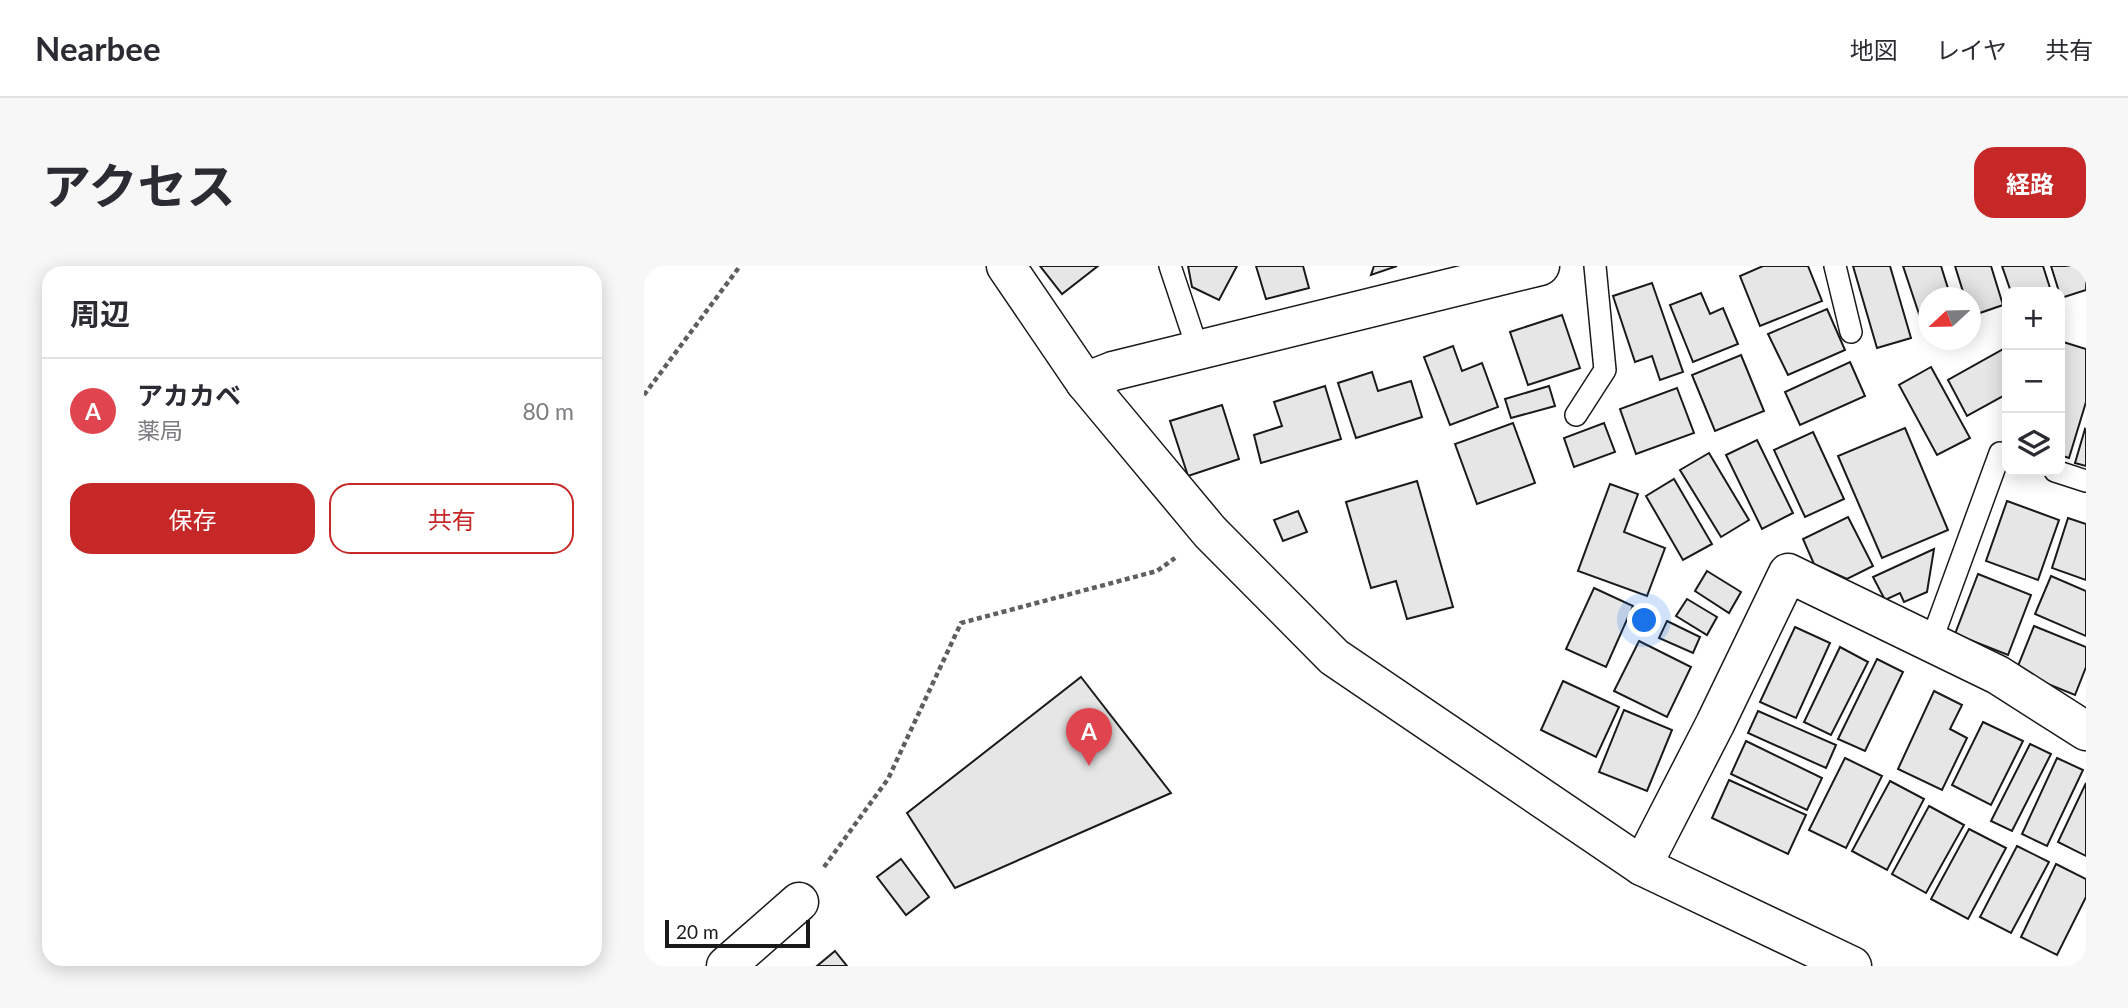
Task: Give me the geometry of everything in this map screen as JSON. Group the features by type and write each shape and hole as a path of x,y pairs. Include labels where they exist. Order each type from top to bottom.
{"street":[{"path":"1006,266 1085,382 1210,533 1334,657 1642,866 1852,966"},
{"path":"1085,382 1113,371 1540,266"},
{"path":"1642,866 1788,573 1998,675 2086,731"},
{"path":"726,966 799,902"}],"lane":[{"path":"1170,266 1198,350"},
{"path":"1576,415 1605,370 1595,266"},
{"path":"1835,266 1851,332"},
{"path":"1931,642 2000,453 2002,454"},
{"path":"2065,474 2086,481"}],"path":[{"path":"644,395 740,266"},
{"path":"799,902 888,779 961,623 1157,571 1210,533"}],"building":[{"path":"1040,266 1098,266 1062,294"},
{"path":"1188,266 1237,266 1219,300 1192,287"},
{"path":"1256,266 1303,266 1309,288 1266,299"},
{"path":"1374,266 1397,266 1371,275"},
{"path":"1763,266 1808,266 1822,301 1760,326 1740,276"},
{"path":"1853,266 1890,266 1911,338 1877,348"},
{"path":"1903,266 1941,266 1948,287 1918,287 1918,311"},
{"path":"1955,266 1991,266 2002,305 1981,313 1981,287 1962,287"},
{"path":"2002,266 2043,266 2050,287 2009,287"},
{"path":"2051,266 2086,266 2086,290 2065,297 2065,287 2058,287"},
{"path":"1652,283 1683,372 1660,380 1652,356 1635,362 1613,296"},
{"path":"1701,293 1710,314 1723,308 1738,344 1693,362 1670,305"},
{"path":"1827,309 1845,350 1788,375 1768,334"},
{"path":"1562,315 1580,368 1528,385 1510,332"},
{"path":"2065,343 2086,349 2086,402 2069,458 2065,457"},
{"path":"1453,346 1462,371 1482,363 1498,407 1450,425 1424,357"},
{"path":"2002,350 2002,397 1967,416 1948,380"},
{"path":"1741,355 1764,411 1715,431 1692,375"},
{"path":"1850,362 1865,396 1800,425 1785,392"},
{"path":"1931,367 1970,438 1937,455 1899,385"},
{"path":"1372,372 1378,391 1411,381 1422,417 1356,438 1338,383"},
{"path":"1325,386 1341,439 1261,463 1254,435 1282,426 1274,402"},
{"path":"1549,386 1555,406 1511,418 1505,399"},
{"path":"1677,388 1694,433 1636,454 1620,409"},
{"path":"1222,405 1239,459 1188,476 1170,421"},
{"path":"1513,423 1535,483 1477,504 1455,444"},
{"path":"1604,423 1615,452 1574,467 1564,438"},
{"path":"1905,428 1948,530 1882,558 1838,456"},
{"path":"2086,430 2086,466 2075,463"},
{"path":"1813,432 1844,499 1805,517 1774,450"},
{"path":"1757,440 1793,513 1762,529 1726,455"},
{"path":"1709,453 1749,520 1721,537 1680,470"},
{"path":"1674,479 1712,544 1683,560 1646,496"},
{"path":"1417,481 1453,607 1407,619 1396,581 1371,588 1346,502"},
{"path":"1610,484 1638,494 1624,532 1665,548 1647,596 1578,571"},
{"path":"2007,501 2059,520 2038,580 1986,561"},
{"path":"1298,511 1307,532 1283,541 1274,520"},
{"path":"1848,517 1873,566 1847,579 1814,564 1803,539"},
{"path":"2068,518 2086,524 2086,580 2052,568"},
{"path":"1934,549 1927,592 1904,602 1900,593 1885,600 1873,577"},
{"path":"1707,571 1741,592 1729,613 1695,591"},
{"path":"1978,574 2031,595 2008,655 1955,634"},
{"path":"2051,576 2086,591 2086,636 2035,614"},
{"path":"1594,588 1633,606 1606,667 1566,649"},
{"path":"1687,599 1717,617 1707,635 1676,616"},
{"path":"1667,621 1700,637 1693,653 1659,638"},
{"path":"2034,626 2086,647 2086,667 2075,695 2016,671"},
{"path":"1795,627 1830,643 1796,718 1760,702"},
{"path":"1639,641 1691,667 1667,717 1614,691"},
{"path":"1840,647 1868,662 1831,735 1804,722"},
{"path":"1877,659 1903,672 1865,751 1838,739"},
{"path":"1081,677 1171,793 955,888 907,813"},
{"path":"1563,681 1619,707 1596,757 1541,730"},
{"path":"1934,691 1962,705 1950,729 1967,738 1942,790 1898,769"},
{"path":"1624,710 1672,730 1647,791 1599,772"},
{"path":"1758,711 1836,745 1826,768 1748,733"},
{"path":"1983,722 2023,741 1991,805 1952,785"},
{"path":"1746,741 1822,778 1807,810 1731,774"},
{"path":"2030,744 2051,754 2012,831 1991,821"},
{"path":"1845,758 1882,776 1846,848 1809,830"},
{"path":"2057,758 2083,770 2047,846 2022,834"},
{"path":"1729,780 1806,815 1788,854 1712,818"},
{"path":"1890,781 1924,799 1887,870 1852,851"},
{"path":"2086,783 2086,856 2058,842"},
{"path":"1929,806 1964,825 1926,893 1892,874"},
{"path":"1969,829 2006,848 1968,919 1931,899"},
{"path":"2017,846 2049,862 2011,933 1980,917"},
{"path":"901,859 929,897 906,915 877,877"},
{"path":"2056,864 2086,879 2086,897 2057,955 2021,937"},
{"path":"835,951 847,966 817,966"}],"place":[{"name":"アカカベ","path":"1089,766"}]}
